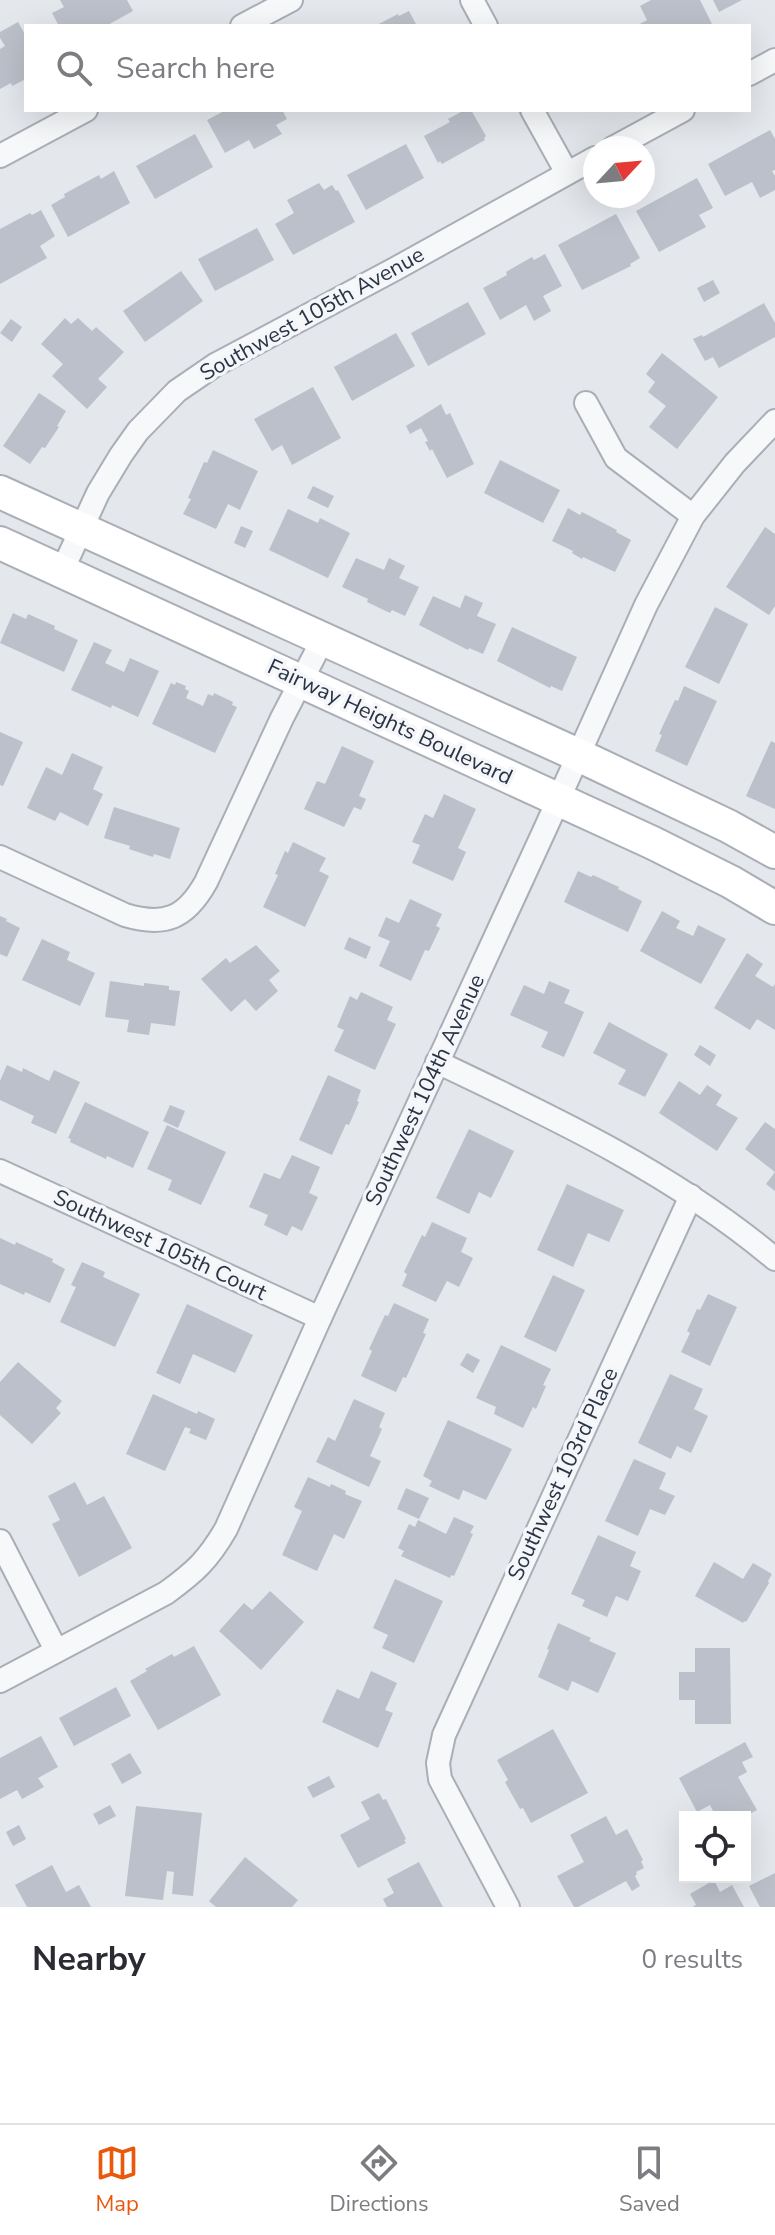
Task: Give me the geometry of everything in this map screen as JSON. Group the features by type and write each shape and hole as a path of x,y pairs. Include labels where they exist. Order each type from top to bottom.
{"street":[{"path":"246,24 291,0"},
{"path":"472,0 485,24"},
{"path":"751,73 775,60"},
{"path":"0,156 82,112"},
{"path":"533,112 567,173"},
{"path":"635,136 679,112"},
{"name":"Southwest 105th Avenue","path":"62,571 105,481 121,455 152,415 189,382 583,164"},
{"path":"586,403 616,458 693,516"},
{"name":"Southwest 104th Avenue","path":"0,1681 166,1593 205,1561 226,1529 646,605 693,516 735,463 775,421"},
{"path":"0,492 578,755 775,852"},
{"name":"Fairway Heights Boulevard","path":"0,543 693,862 775,908"},
{"path":"0,857 125,915 161,920 183,912 206,882 282,718 323,639"},
{"path":"437,1062 614,1150 691,1196 775,1259"},
{"name":"Southwest 105th Court","path":"0,1171 320,1318"},
{"name":"Southwest 103rd Place","path":"508,1907 444,1788 439,1755 444,1735 691,1196"},
{"path":"0,1541 56,1650"}],"building":[{"path":"60,0 127,0 133,11 110,24 58,24 52,13 64,7"},
{"path":"651,0 700,0 712,24 640,24 647,20 640,6"},
{"path":"713,0 742,0 719,12"},
{"path":"409,11 416,24 379,24 398,14"},
{"path":"18,22 24,32 24,80 0,89 0,49 5,46 0,32"},
{"path":"222,112 283,112 287,119 276,125 282,134 254,149 249,140 225,153 207,120"},
{"path":"461,112 472,112 486,136 485,140 442,164 440,161 438,163 424,136 450,122 448,119"},
{"path":"770,130 775,139 775,170 772,171 775,190 760,198 752,182 725,196 708,164"},
{"path":"195,134 213,167 155,199 136,166"},
{"path":"406,144 424,178 366,210 347,175"},
{"path":"114,171 130,203 68,237 51,205 65,197 64,194 99,175 101,179"},
{"path":"697,178 713,208 699,215 706,227 659,252 636,211 655,208 655,201"},
{"path":"319,183 324,190 332,185 338,190 355,222 293,255 275,224 294,213 287,200"},
{"path":"41,210 55,236 40,246 47,258 0,284 0,229"},
{"path":"616,214 640,258 631,266 582,290 558,245"},
{"path":"257,228 274,260 215,291 198,259"},
{"path":"545,254 562,286 543,296 551,311 534,321 526,305 500,320 483,288 532,257 534,260"},
{"path":"181,271 203,301 145,342 123,311"},
{"path":"713,280 720,293 704,302 697,288"},
{"path":"468,302 486,334 428,366 411,333"},
{"path":"764,303 775,323 775,337 719,368 713,357 705,361 693,339 703,337"},
{"path":"65,318 71,324 78,318 92,331 96,327 124,352 98,379 107,387 87,409 52,376 63,364 41,344"},
{"path":"11,319 22,327 12,342 0,333"},
{"path":"396,333 415,366 352,401 334,367"},
{"path":"662,353 718,397 677,449 649,427 666,406 648,392 655,382 646,374"},
{"path":"313,387 341,438 292,465 282,445 272,451 254,419"},
{"path":"39,393 66,411 45,448 42,447 30,464 3,446"},
{"path":"441,404 446,415 450,413 474,464 447,478 425,442 428,441 421,428 410,434 406,426"},
{"path":"213,450 258,471 240,510 228,504 216,529 183,514 204,462 207,463"},
{"path":"500,460 560,490 543,523 484,493"},
{"path":"313,486 334,496 328,508 307,498"},
{"path":"568,508 580,515 582,512 631,540 615,572 582,559 552,541"},
{"path":"288,509 318,523 320,518 350,533 328,578 269,550"},
{"path":"241,526 253,531 245,548 234,543"},
{"path":"765,527 775,534 775,606 769,615 726,587"},
{"path":"356,558 384,570 389,558 405,566 399,578 419,587 405,616 392,610 390,613 342,587"},
{"path":"465,595 483,603 477,616 496,624 483,654 468,650 419,625 433,596 460,608"},
{"path":"715,607 748,624 719,684 685,667"},
{"path":"13,613 26,619 28,614 78,640 64,672 0,643"},
{"path":"512,627 577,657 562,691 497,661"},
{"path":"94,642 112,650 105,663 124,672 130,658 159,671 138,717 71,690"},
{"path":"176,682 186,686 185,689 189,691 186,698 203,706 208,694 213,696 214,693 237,707 215,753 152,724 171,683 175,685"},
{"path":"684,686 717,701 687,766 655,751 662,735 659,734"},
{"path":"0,732 23,742 3,786 0,785"},
{"path":"771,741 775,743 775,809 746,796"},
{"path":"342,746 374,761 359,796 366,799 361,810 354,807 344,827 304,809 317,781 325,784"},
{"path":"72,753 103,767 93,789 103,794 88,826 60,812 55,821 27,808 46,767 62,775"},
{"path":"444,794 476,809 458,848 466,852 453,881 412,863 420,845 412,842 425,814 433,818"},
{"path":"114,807 180,828 170,859 154,854 153,857 104,838"},
{"path":"293,842 326,858 319,871 329,876 305,927 263,907 285,851 288,853"},
{"path":"578,871 619,887 642,901 628,932 564,902"},
{"path":"410,899 442,914 436,926 440,928 429,951 425,950 411,981 379,966 390,941 378,936 386,917 399,923"},
{"path":"662,911 680,921 676,928 693,936 698,925 726,939 701,984 640,951"},
{"path":"0,916 20,928 7,957 0,954"},
{"path":"349,937 371,947 366,959 344,949"},
{"path":"42,939 70,952 67,960 95,973 80,1006 22,980"},
{"path":"256,945 280,971 269,980 278,991 256,1011 245,999 231,1012 201,979 226,958 230,963"},
{"path":"747,953 763,964 755,976 773,987 775,984 775,1030 757,1019 750,1030 714,1008"},
{"path":"110,981 169,986 169,990 180,991 175,1026 151,1023 149,1035 127,1032 129,1020 105,1017"},
{"path":"549,981 570,990 564,1003 584,1012 564,1057 541,1047 548,1032 510,1015 524,985 544,994"},
{"path":"361,992 393,1007 387,1020 396,1024 375,1070 334,1051 344,1030 337,1027 350,996 357,1000"},
{"path":"609,1022 668,1054 645,1097 618,1084 626,1070 593,1053"},
{"path":"700,1045 716,1055 710,1066 694,1055"},
{"path":"7,1065 22,1072 23,1068 49,1081 54,1070 80,1082 56,1134 31,1123 34,1116 0,1100 0,1081"},
{"path":"328,1075 361,1090 349,1125 346,1124 332,1155 299,1140"},
{"path":"679,1081 700,1095 707,1085 722,1095 716,1105 738,1118 717,1151 659,1113"},
{"path":"85,1102 149,1132 133,1168 70,1142 68,1138"},
{"path":"170,1105 185,1111 178,1128 163,1121"},
{"path":"765,1122 775,1129 775,1172 745,1149"},
{"path":"167,1125 226,1152 201,1205 168,1190 172,1180 147,1169"},
{"path":"469,1129 514,1151 491,1198 479,1192 469,1214 436,1198"},
{"path":"292,1155 320,1167 309,1193 318,1197 302,1231 292,1226 287,1236 264,1225 268,1215 249,1207 264,1173 280,1179"},
{"path":"775,1172 775,1191 766,1184"},
{"path":"567,1184 624,1210 609,1242 588,1233 573,1267 537,1250"},
{"path":"432,1222 467,1238 461,1252 473,1258 459,1287 447,1281 436,1302 402,1286 407,1274 404,1272"},
{"path":"0,1238 53,1259 52,1262 65,1269 50,1303 0,1284"},
{"path":"82,1262 105,1272 103,1277 140,1294 115,1347 60,1322 76,1287 71,1285"},
{"path":"553,1275 585,1290 556,1352 524,1337"},
{"path":"708,1294 737,1307 710,1366 681,1352 697,1309 700,1310"},
{"path":"394,1303 429,1319 423,1333 426,1334 406,1378 403,1377 396,1392 361,1376 372,1351 369,1349"},
{"path":"187,1304 253,1335 235,1373 193,1354 180,1384 156,1373"},
{"path":"501,1345 551,1369 536,1409 533,1407 523,1428 494,1414 496,1407 476,1398"},
{"path":"467,1353 480,1360 473,1373 460,1365"},
{"path":"18,1362 62,1401 56,1408 61,1413 32,1444 0,1415 0,1382"},
{"path":"670,1374 703,1389 694,1409 708,1416 691,1453 677,1446 671,1459 638,1443"},
{"path":"153,1394 215,1419 206,1440 189,1433 191,1429 185,1427 165,1471 126,1454"},
{"path":"354,1399 385,1413 379,1427 382,1429 370,1456 381,1461 369,1487 316,1462 328,1437 335,1441"},
{"path":"448,1420 512,1449 486,1500 463,1490 459,1500 429,1486 432,1481 423,1476"},
{"path":"634,1459 666,1473 659,1489 675,1496 665,1515 650,1509 638,1536 605,1521"},
{"path":"308,1477 330,1487 331,1484 362,1501 344,1539 334,1534 317,1571 282,1555 302,1511 294,1507"},
{"path":"75,1482 87,1505 104,1496 132,1548 79,1577 52,1524 60,1520 48,1496"},
{"path":"406,1488 429,1498 419,1519 397,1509"},
{"path":"454,1517 474,1526 454,1576 450,1578 401,1556 404,1551 398,1548 409,1524 415,1527 418,1520 446,1534"},
{"path":"598,1535 636,1552 630,1566 641,1571 628,1601 616,1596 607,1617 582,1606 585,1600 571,1594"},
{"path":"714,1562 743,1579 753,1563 772,1574 746,1622 695,1596"},
{"path":"395,1579 443,1601 414,1663 382,1648 388,1635 373,1628"},
{"path":"270,1591 304,1622 261,1670 219,1631 244,1603 252,1610"},
{"path":"558,1623 616,1653 598,1693 572,1681 568,1691 538,1677"},
{"path":"194,1646 221,1695 158,1730 130,1681 172,1654 174,1657"},
{"path":"695,1648 730,1648 731,1724 695,1724 695,1700 679,1700 679,1672 695,1672"},
{"path":"371,1671 397,1683 385,1710 393,1713 378,1748 322,1722 337,1689 359,1699"},
{"path":"116,1687 131,1716 74,1746 59,1718"},
{"path":"553,1729 588,1793 531,1823 505,1782 508,1780 497,1760"},
{"path":"41,1736 58,1767 38,1778 44,1787 22,1799 17,1790 0,1799 0,1758"},
{"path":"745,1742 753,1757 742,1762 747,1772 738,1777 757,1810 751,1813 713,1811 710,1805 696,1811 679,1778"},
{"path":"130,1753 142,1773 122,1784 111,1764"},
{"path":"329,1776 335,1787 313,1798 307,1787"},
{"path":"379,1793 383,1800 386,1799 406,1843 358,1868 340,1835 370,1819 361,1802"},
{"path":"110,1805 116,1816 99,1825 93,1814"},
{"path":"136,1806 202,1813 193,1896 172,1894 174,1872 167,1871 163,1900 125,1896"},
{"path":"606,1816 616,1835 627,1829 643,1860 644,1868 635,1876 640,1886 632,1891 626,1881 574,1907 557,1876 584,1862 570,1835"},
{"path":"19,1825 26,1839 13,1846 6,1832"},
{"path":"245,1857 298,1900 292,1907 216,1907 209,1901"},
{"path":"419,1862 443,1907 387,1907 383,1899 394,1893 387,1879"},
{"path":"52,1865 66,1892 79,1885 91,1907 27,1907 15,1885"},
{"path":"775,1873 775,1907 760,1907 749,1886"},
{"path":"709,1883 716,1883 720,1892 732,1885 744,1907 692,1907 696,1905 690,1894"}]}
